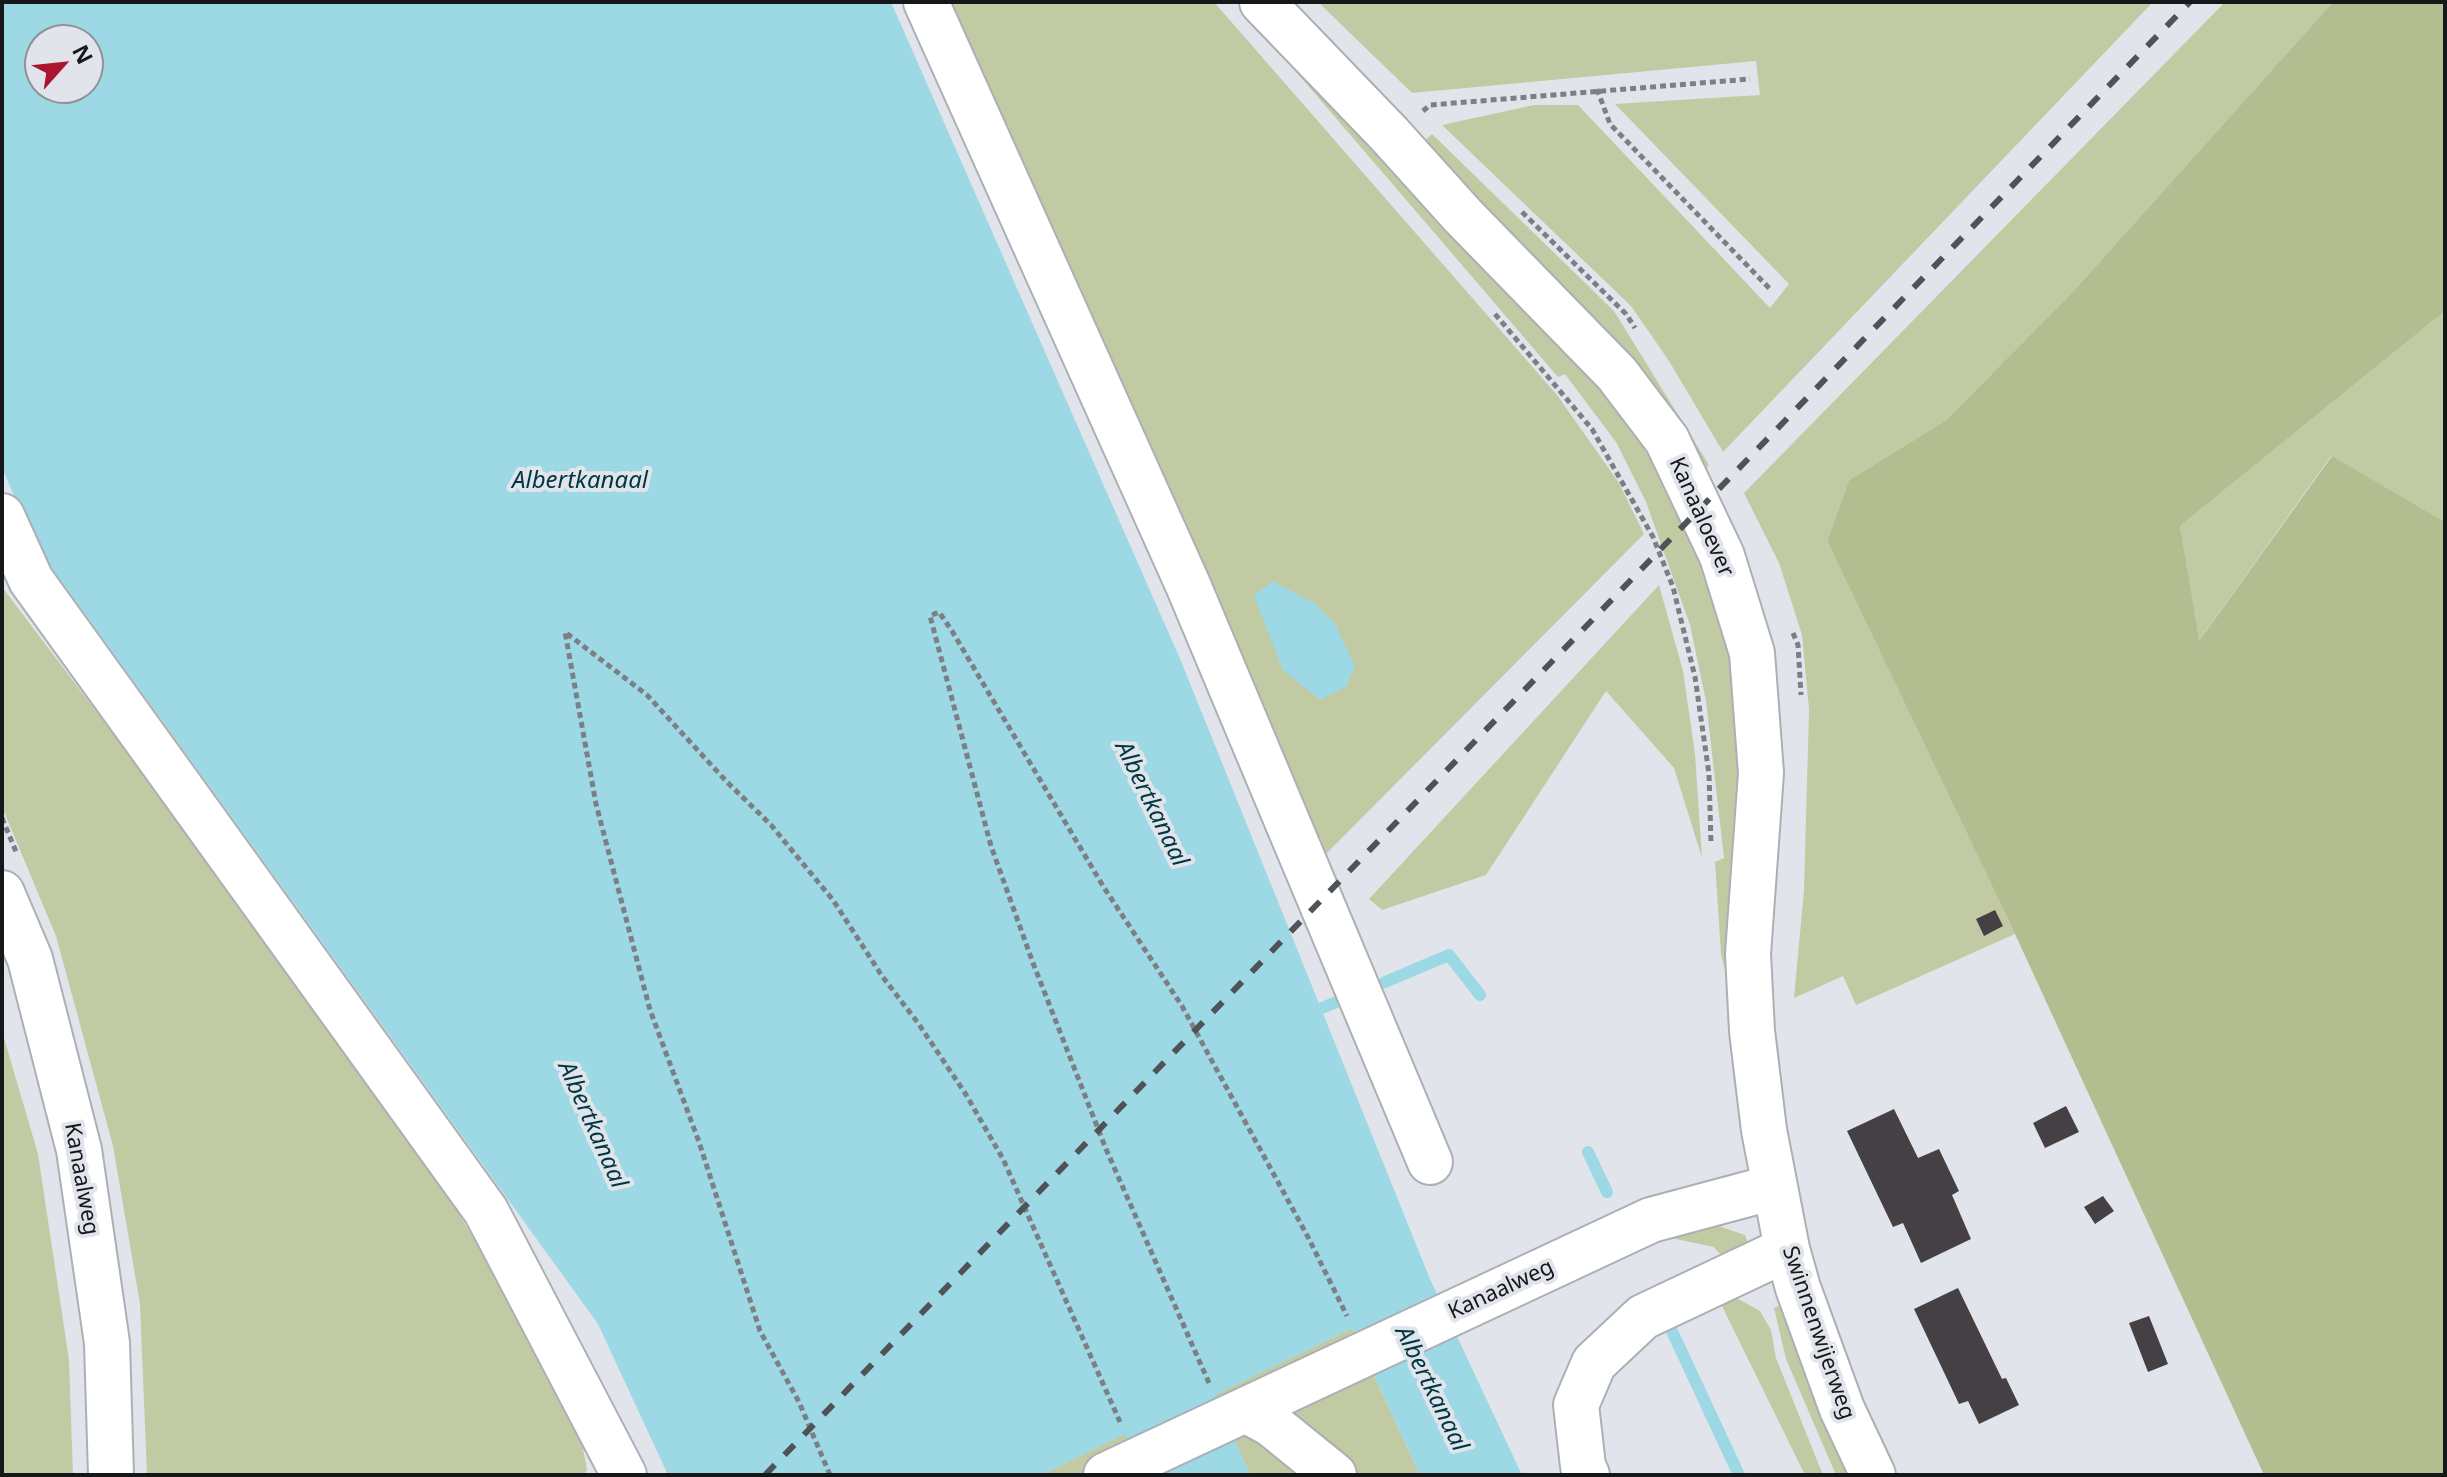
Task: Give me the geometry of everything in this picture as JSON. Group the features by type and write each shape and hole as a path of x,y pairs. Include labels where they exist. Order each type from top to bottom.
{"street":[{"path":"926,2 1188,585 1430,1162"},
{"name":"Kanaaloever","path":"1262,2 1617,374 1667,440 1722,556 1752,653 1761,773 1748,954 1752,1031 1774,1187"},
{"path":"2,516 31,580 486,1211 624,1475"},
{"name":"Kanaalweg","path":"2,893 30,959 79,1150 107,1343 111,1475"},
{"name":"Swinnenwijerweg","path":"1774,1187 1787,1249 1842,1409 1873,1475"},
{"name":"Kanaalweg","path":"1106,1475 1229,1402 1525,1278 1651,1220 1774,1187"},
{"path":"1587,1475 1583,1466 1576,1405 1594,1363 1643,1317 1787,1249"},
{"path":"1229,1402 1271,1424 1334,1475"}],"path":[{"path":"1390,135 1430,105 1597,89 1750,79"},
{"path":"1597,89 1610,124 1770,289"},
{"path":"1492,310 1592,429 1653,537 1673,587 1695,677 1709,774 1711,853"},
{"path":"1229,1402 1106,1149 1033,963 991,846 930,616 939,612 952,631 1103,886 1182,1006 1308,1237 1352,1328"},
{"path":"830,1475 799,1402 760,1331 699,1142 650,1010 596,804 565,632 647,695 771,825 833,900 882,976 965,1093 1003,1159 1126,1433"}],"green space":[{"path":"938,2 1214,2 1557,395 1619,483 1644,534 1319,861 1241,651 1139,451"},
{"path":"1318,2 2153,2 1723,452 1669,361 1631,306 1442,125 1534,105 1578,105 1770,308 1789,284 1615,104 1760,95 1756,61 1412,93"},
{"path":"2225,2 2333,2 2069,296 1945,421 1849,480 1827,541 2015,934 1856,1005 1843,976 1794,998 1804,890 1809,709 1802,635 1779,563 1744,493"},
{"path":"2333,2 2445,2 2445,311 2180,526 2199,641 2332,456 2445,522 2445,1475 2264,1475 2015,934 1827,541 1849,480 1945,421 2069,296"},
{"path":"1262,32 1584,368 1640,443 1671,491 1702,557 1717,605 1728,652 1740,734 1732,997 1721,954 1715,862 1724,858 1706,701 1690,625 1646,502 1616,442 1565,374 1558,377"},
{"path":"1432,134 1614,311 1709,465 1703,472 1422,143"},
{"path":"2445,311 2445,522 2331,456 2198,642 2180,526"},
{"path":"1659,585 1683,671 1695,754 1702,858 1674,768 1606,691 1486,875 1382,910 1369,899"},
{"path":"2,587 380,1086 576,1410 587,1470 583,1475 147,1475 140,1304 113,1146 56,936 2,807"},
{"path":"2,1031 38,1154 69,1360 73,1475 2,1475"},
{"path":"1710,1223 1745,1235 1750,1248 1726,1261 1714,1247 1666,1237"},
{"path":"1717,1296 1733,1296 1760,1311 1771,1330 1776,1358 1823,1475 1805,1475"},
{"path":"1783,1304 1802,1369 1848,1475 1836,1475 1786,1359 1774,1308"},
{"path":"1352,1328 1420,1475 1250,1475 1214,1395"},
{"path":"1126,1433 1146,1475 1041,1475"}],"water":[{"name":"Albertkanaal","path":"2,2 891,2 1181,661 1430,1279 1522,1475 1420,1475 1352,1328 1215,1395 1250,1475 1146,1475 1125,1434 1041,1475 668,1475 598,1324 36,546 2,468"},
{"path":"1273,581 1314,603 1335,624 1355,666 1346,687 1320,700 1283,670 1254,596"}],"building":[{"path":"1995,910 2003,926 1984,936 1976,919"},
{"path":"2066,1106 2079,1132 2045,1148 2033,1123"},
{"path":"1894,1109 1918,1158 1939,1149 1959,1191 1952,1195 1971,1239 1921,1263 1903,1223 1893,1227 1847,1131"},
{"path":"2103,1196 2114,1211 2095,1224 2084,1207"},
{"path":"1958,1288 2002,1379 2006,1378 2019,1405 1979,1424 1968,1401 1959,1404 1914,1309"},
{"path":"2149,1316 2168,1364 2148,1372 2129,1323"}],"waterway":[{"path":"1385,982 1449,955 1480,995"},
{"path":"1322,1008 1341,1000"},
{"path":"1588,1152 1607,1192"},
{"path":"1670,1327 1739,1475"}],"railway":[{"path":"765,1475 2190,2"}]}
